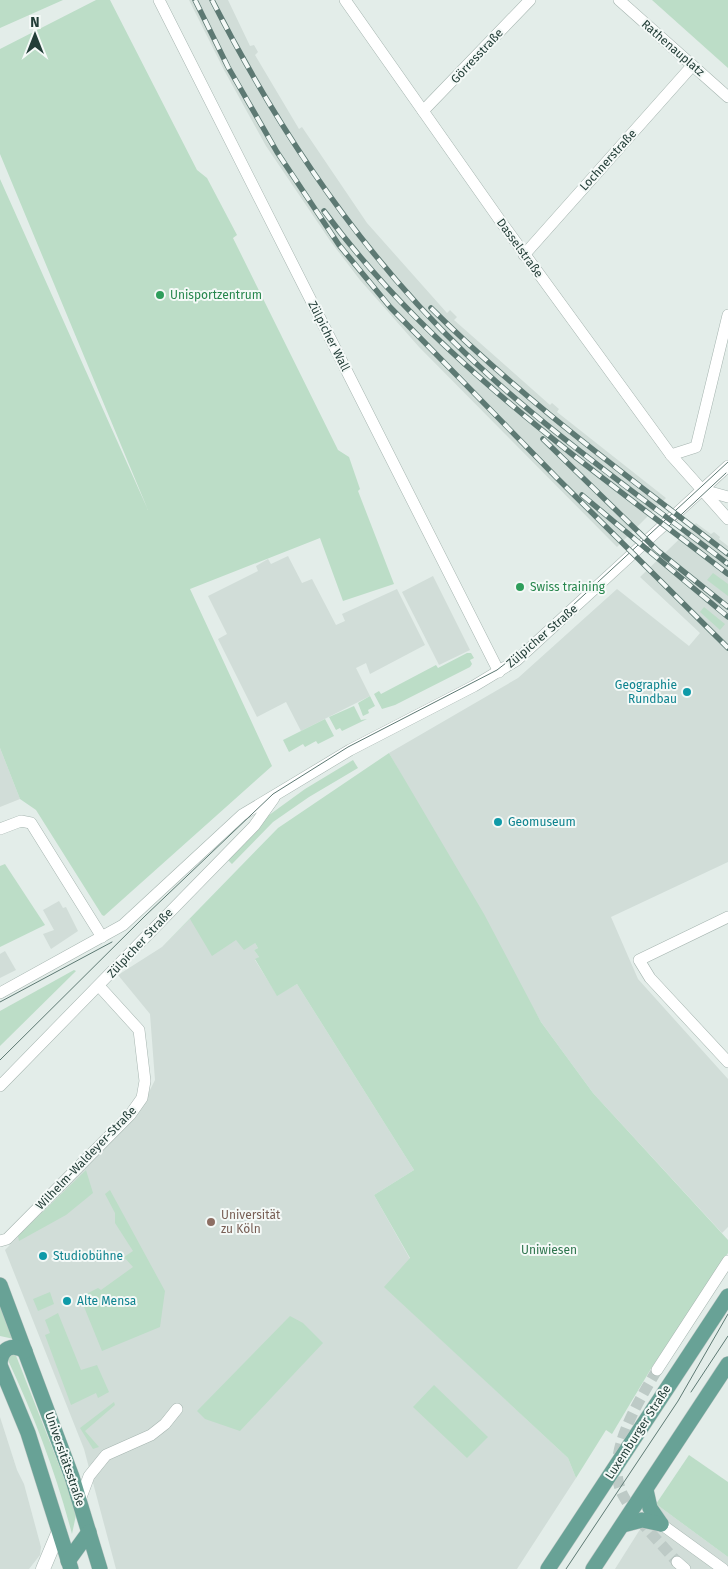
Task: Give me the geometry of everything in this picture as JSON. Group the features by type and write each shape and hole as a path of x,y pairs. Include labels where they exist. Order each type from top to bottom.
{"main road":[{"name":"Universitätsstraße","path":"0,1285 80,1500 100,1569"},
{"name":"Luxemburger Straße","path":"548,1569 728,1296"},
{"path":"25,1351 14,1346 7,1348 1,1356 0,1364 28,1433 59,1531 67,1566"},
{"path":"593,1569 728,1364"},
{"path":"646,1490 650,1508 661,1524"},
{"path":"623,1525 642,1520 661,1524"},
{"path":"67,1566 89,1532"}],"street":[{"name":"Zülpicher Wall","path":"159,0 499,672"},
{"name":"Dasselstraße","path":"345,0 524,255 671,455 728,519"},
{"name":"Görresstraße","path":"423,111 530,0"},
{"name":"Rathenauplatz","path":"619,0 728,96"},
{"name":"Lochnerstraße","path":"524,255 692,66"},
{"path":"671,455 696,447 728,315"},
{"name":"Zülpicher Straße","path":"0,993 102,937 133,916 242,815 372,738 499,672 536,643 728,466"},
{"path":"703,490 728,497"},
{"name":"Zülpicher Straße","path":"0,1086 254,826 275,796"},
{"path":"0,828 21,821 31,823 102,937"},
{"path":"728,916 639,960 650,978 728,1062"},
{"name":"Wilhelm-Waldeyer-Straße","path":"0,1241 7,1239 83,1164 130,1115 142,1098 145,1081 139,1030 99,986"},
{"path":"657,1370 728,1261"},
{"path":"80,1500 89,1476 106,1454 151,1435 165,1424 177,1409"},
{"path":"661,1524 723,1569"},
{"path":"43,1569 59,1531"}],"shaded area":[{"path":"189,0 228,0 250,46 254,45 258,52 255,55 299,129 302,127 367,223 447,313 450,310 457,317 454,320 550,405 552,403 559,409 557,412 666,498 617,547 419,347 360,280 331,242 266,146 224,70"},
{"path":"696,523 711,534 714,532 728,546 728,862 611,917 638,979 728,1079 728,1227 722,1233 593,1093 541,1022 389,753 518,678 617,589 689,646 700,633 640,577"},
{"path":"288,556 302,583 312,579 336,625 345,621 342,614 397,589 425,645 370,674 366,663 356,668 370,696 301,731 286,702 257,717 218,639 227,634 208,596 258,571 256,566 268,559 271,564"},
{"path":"433,576 470,650 439,665 402,592"},
{"path":"0,748 20,799 0,807"},
{"path":"59,901 63,908 66,907 78,931 51,949 43,934 54,930 43,910"},
{"name":"Universität zu Köln","path":"190,919 236,940 255,943 258,948 254,950 259,957 255,960 277,995 297,984 414,1170 374,1195 410,1259 385,1287 568,1458 576,1478 517,1569 116,1569 84,1449 5,1250 138,1114 155,1080 150,1014 118,975 162,947"},
{"path":"5,951 16,970 0,978 0,954"},
{"path":"0,1417 17,1470 24,1484 41,1547 40,1555 29,1569 0,1569"},
{"path":"656,1504 728,1557 728,1569 615,1569"}],"green space":[{"path":"0,0 63,0 0,28"},
{"path":"96,0 110,0 197,170 207,178 237,235 233,238 338,450 349,457 360,489 358,491 394,584 343,601 320,538 190,589 272,766 104,916 36,810 20,799 0,748 0,179 148,510 0,154 0,49"},
{"path":"652,0 728,0 728,68"},
{"path":"713,573 728,584 728,596 707,580"},
{"path":"704,607 725,624 720,630 700,612"},
{"path":"467,653 471,653 474,658 470,660 472,664 470,667 395,705 382,709 374,694 379,691 381,694 436,665 438,668"},
{"path":"370,696 375,706 368,710 369,713 363,716 358,703"},
{"path":"354,706 361,720 367,719 342,731 340,728 336,730 329,717"},
{"path":"325,719 334,736 318,744 316,741 305,747 303,744 289,752 283,740"},
{"name":"Uniwiesen","path":"389,753 484,914 541,1022 593,1093 728,1240 728,1253 652,1367 612,1434 606,1430 576,1478 568,1458 384,1287 410,1258 374,1195 414,1170 297,984 277,996 255,959 259,957 254,950 258,948 255,943 244,950 236,940 212,956 190,919 162,947 278,828"},
{"path":"353,760 358,768 309,797 273,822 232,864 226,858 265,818 305,789"},
{"path":"5,864 45,925 0,947 0,866"},
{"path":"74,970 76,971 0,1046 0,1011"},
{"path":"86,1170 93,1193 66,1215 19,1241 18,1236"},
{"path":"110,1190 165,1291 160,1327 102,1351 80,1297 98,1288 101,1290 133,1267 124,1257 133,1251 115,1223 115,1213 105,1194"},
{"path":"50,1292 54,1304 38,1311 33,1299"},
{"path":"0,1303 14,1339 0,1336"},
{"path":"58,1313 81,1370 97,1365 109,1392 98,1398 96,1393 71,1405 45,1335 50,1333 45,1320"},
{"path":"290,1316 303,1323 323,1343 240,1431 205,1419 197,1411"},
{"path":"15,1353 66,1483 76,1515 72,1534 44,1444 7,1358"},
{"path":"434,1385 488,1437 467,1458 413,1407"},
{"path":"114,1402 115,1405 85,1431 99,1447 93,1449 80,1428"},
{"path":"689,1455 728,1482 728,1557 656,1504"}],"tunnel":[{"path":"657,1370 640,1399 625,1432 617,1466 618,1482 624,1497 636,1515 677,1562"}],"tram line":[{"path":"0,1060 145,916 273,794 348,747 497,670 533,642 728,462"},
{"path":"669,526 726,473"},
{"path":"0,1002 112,942"},
{"path":"566,1569 678,1401 728,1314"},
{"path":"691,1392 728,1336"}],"railway":[{"path":"195,0 228,67 277,152 339,245 390,307 556,477 728,648"},
{"path":"212,0 264,96 323,187 390,273 426,313 464,352 527,408 728,564"},
{"path":"324,211 367,264 413,314 462,361 566,450 728,574"},
{"path":"431,308 501,374 575,436 728,554"},
{"path":"543,439 658,551 728,607"},
{"path":"582,495 728,617"}],"place":[{"name":"Unisportzentrum","path":"160,295"},
{"name":"Swiss training","path":"520,587"},
{"name":"Geographie Rundbau","path":"687,692"},
{"name":"Geomuseum","path":"498,822"},
{"name":"Universität zu Köln","path":"211,1222"},
{"name":"Studiobühne","path":"43,1256"},
{"name":"Alte Mensa","path":"67,1301"}]}
